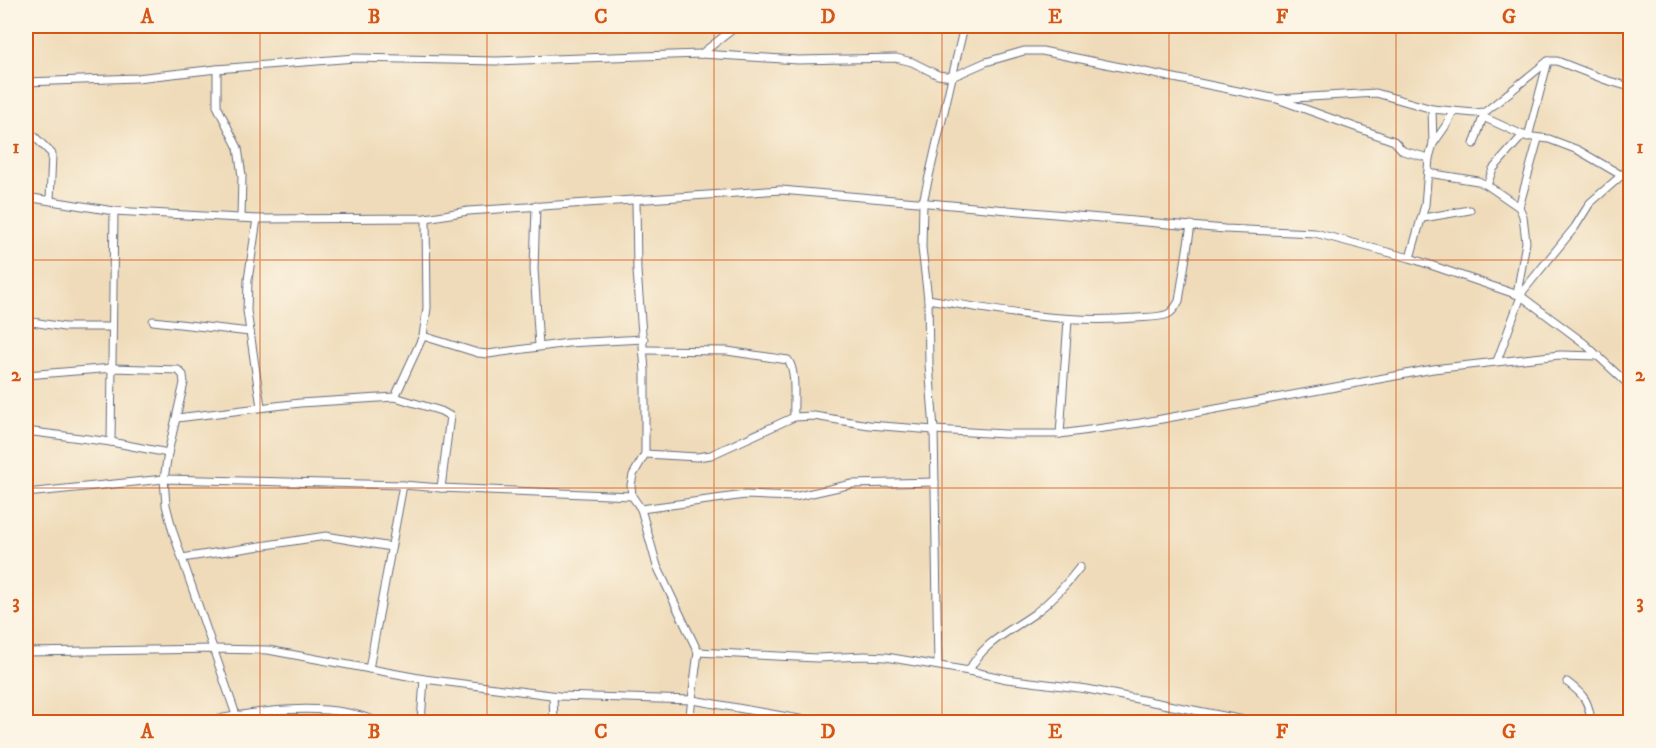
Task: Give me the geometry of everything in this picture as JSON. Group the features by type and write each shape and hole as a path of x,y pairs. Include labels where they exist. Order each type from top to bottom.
{"street":[{"path":"701,54 737,26"},
{"path":"938,665 934,430 929,364 928,299 922,248 923,202 964,26"},
{"path":"26,82 136,78 355,58 496,62 701,54 798,60 896,58 912,62 938,75 952,77 986,62 1024,51 1042,51 1277,99 1394,141 1403,151 1429,158"},
{"path":"1474,144 1484,114 1548,62 1557,61 1630,87"},
{"path":"1487,185 1493,169 1525,136 1548,62"},
{"path":"217,69 217,106 238,148 242,176 241,218"},
{"path":"1277,99 1376,93 1432,109 1484,114 1525,136 1549,139 1578,150 1621,175"},
{"path":"1410,258 1423,218 1429,158 1433,144 1432,109"},
{"path":"1433,144 1453,111"},
{"path":"26,128 52,153 50,200"},
{"path":"1519,207 1538,139"},
{"path":"1519,295 1575,227 1590,203 1630,168"},
{"path":"1428,173 1478,181 1487,185 1519,207 1523,216 1526,242 1519,295 1497,361"},
{"path":"26,197 114,211 257,219 426,218 468,211 781,190 1191,225 1315,233 1410,258 1519,295 1599,356 1630,386"},
{"path":"636,200 637,271 645,350 645,454 633,475 632,496 640,509 657,566 698,652 689,723"},
{"path":"536,206 534,269 539,346"},
{"path":"1423,218 1470,210"},
{"path":"111,442 114,211"},
{"path":"395,397 423,336 427,308 426,218"},
{"path":"257,219 248,280 248,315 261,407"},
{"path":"928,299 984,310 1068,320 1114,320 1167,315 1175,309 1179,300 1191,225"},
{"path":"1060,434 1068,320"},
{"path":"26,321 64,327 111,327"},
{"path":"153,321 250,332"},
{"path":"423,336 488,354 539,346 644,339"},
{"path":"645,350 727,351 788,360 793,374 794,417"},
{"path":"645,454 697,457 711,455 794,417 814,416 869,425 934,430 1060,434 1140,423 1382,377 1497,361 1560,355 1599,356"},
{"path":"26,375 113,368 178,370 181,373 184,383 164,479 166,505 236,716"},
{"path":"177,418 360,397 395,397 450,416 441,489"},
{"path":"26,431 111,442 168,453"},
{"path":"26,493 164,479 403,485 441,489 632,496"},
{"path":"640,509 745,495 794,498 852,484 935,482"},
{"path":"369,669 403,485"},
{"path":"182,558 326,536 391,547"},
{"path":"969,670 975,658 994,640 1036,612 1070,580 1080,567"},
{"path":"26,652 268,650 424,679 553,696 693,700 815,722"},
{"path":"698,652 817,658 865,656 938,665 1007,679 1087,689 1254,723"},
{"path":"421,723 424,679"},
{"path":"1567,682 1585,697 1590,710 1591,723"},
{"path":"553,696 554,723"},
{"path":"203,723 236,716 318,709 358,715 378,723"}]}
